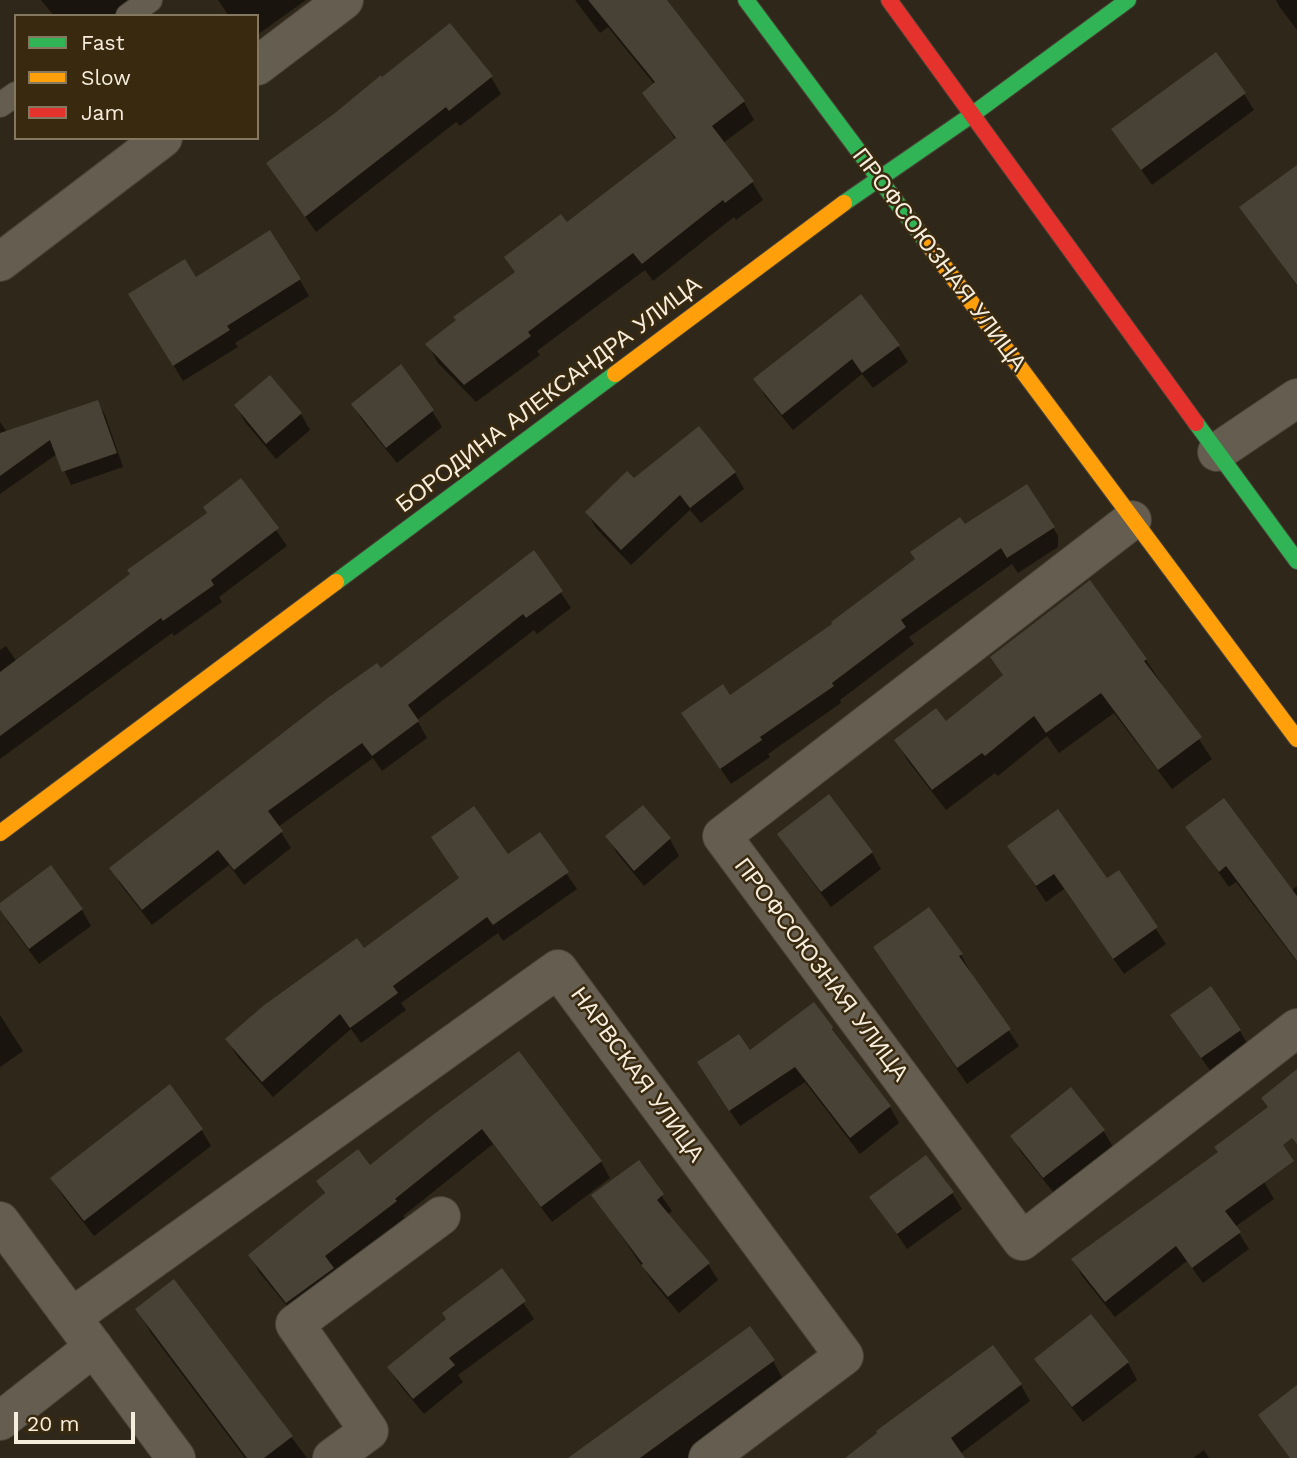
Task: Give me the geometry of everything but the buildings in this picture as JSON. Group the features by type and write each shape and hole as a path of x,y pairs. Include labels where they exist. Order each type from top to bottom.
{"street":[{"path":"259,64 344,0"},
{"name":"ПРОФСОЮЗНАЯ УЛИЦА","path":"746,0 1297,739"},
{"path":"890,0 1297,561"},
{"name":"БОРОДИНА АЛЕКСАНДРА УЛИЦА","path":"0,832 878,178 973,114 1128,0"},
{"path":"0,262 160,140"},
{"path":"1217,452 1297,397"},
{"name":"ПРОФСОЮЗНАЯ УЛИЦА","path":"1132,520 722,836 1022,1241 1297,1028"},
{"name":"НАРВСКАЯ УЛИЦА","path":"0,1421 83,1332 558,969 844,1356 708,1458"},
{"path":"332,1458 369,1431 295,1324 441,1216"},
{"path":"0,1221 176,1458"}],"lane":[{"path":"131,14 150,0"}],"traffic: fast":[{"path":"746,0 927,243"},
{"path":"844,203 973,114 1128,0"},
{"path":"336,582 615,374"},
{"path":"1196,423 1297,561"}],"traffic: slow":[{"path":"615,374 844,203"},
{"path":"927,243 1297,739"},
{"path":"0,833 336,582"}],"traffic: jam":[{"path":"889,0 1196,423"}]}
